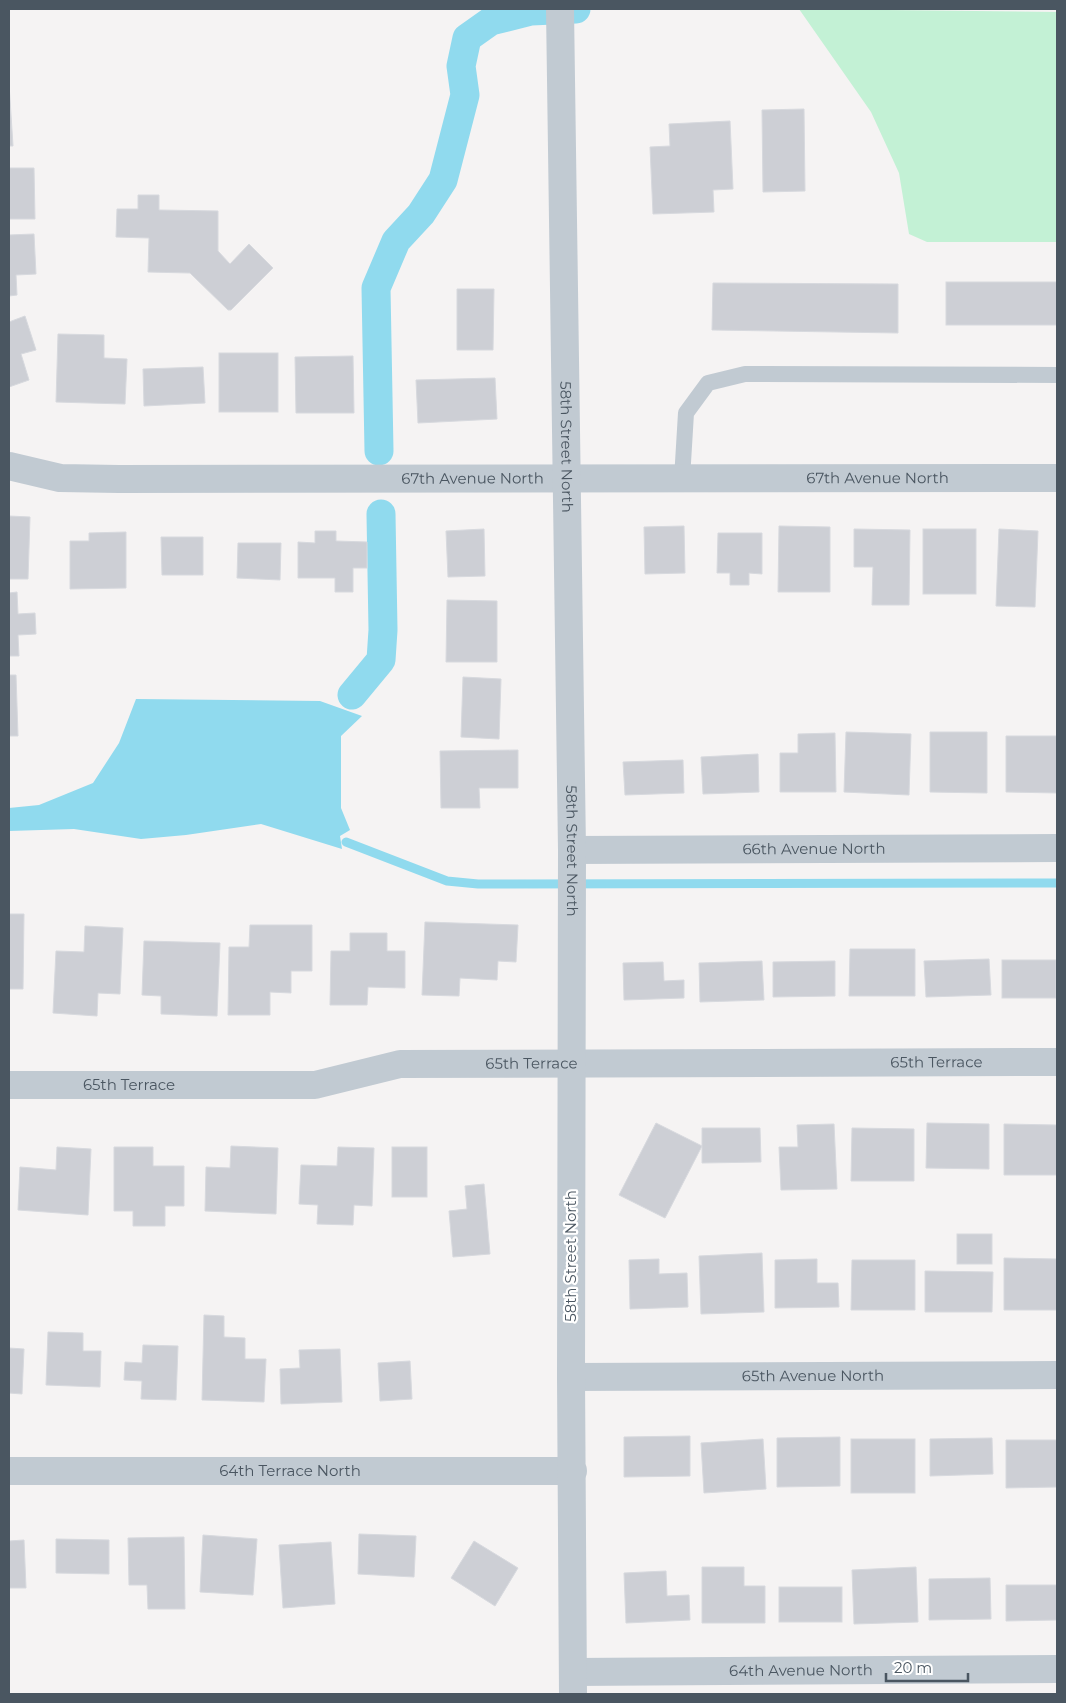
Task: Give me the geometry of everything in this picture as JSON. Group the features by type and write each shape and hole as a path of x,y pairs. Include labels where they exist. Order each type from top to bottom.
{"street":[{"name":"58th Street North","path":"560,9 572,857 571,1377 573,1683"},
{"name":"67th Avenue North","path":"9,466 60,478 119,479 1057,478"},
{"name":"66th Avenue North","path":"572,857 1057,848"},
{"name":"65th Terrace","path":"9,1085 315,1085 400,1064 1057,1062"},
{"name":"65th Avenue North","path":"571,1377 1057,1375"},
{"name":"64th Terrace North","path":"9,1471 573,1471"},
{"name":"64th Avenue North","path":"573,1683 1057,1669"}],"lane":[{"path":"682,479 686,414 708,383 745,374 1057,375"}],"green space":[{"path":"799,9 1057,12 1057,242 927,242 909,234 899,173 871,112"}],"water":[{"path":"136,699 320,701 362,716 341,736 341,808 350,830 340,836 342,849 261,824 186,835 141,839 74,829 9,831 9,808 39,805 93,783 119,743"}],"building":[{"path":"9,84 13,146 9,146"},
{"path":"804,109 805,191 763,192 762,110"},
{"path":"730,121 733,189 713,190 714,212 653,214 650,147 670,146 669,124"},
{"path":"9,168 34,168 35,219 9,219"},
{"path":"138,195 159,195 159,210 218,211 218,251 230,264 249,244 273,268 231,310 228,310 190,273 148,272 149,238 116,237 117,209 138,209"},
{"path":"34,234 36,274 16,275 17,295 9,296 9,235"},
{"path":"946,282 1057,282 1057,325 946,325"},
{"path":"713,283 898,284 898,333 712,330"},
{"path":"457,289 494,289 493,350 457,350"},
{"path":"25,316 36,350 21,354 29,380 9,387 9,322"},
{"path":"58,334 104,335 104,358 127,359 125,404 56,402"},
{"path":"219,353 278,353 278,412 219,412"},
{"path":"353,356 354,413 296,413 295,357"},
{"path":"203,367 205,403 144,406 143,369"},
{"path":"495,378 497,419 418,423 416,380"},
{"path":"9,516 30,517 28,579 9,579"},
{"path":"684,526 685,573 645,574 644,527"},
{"path":"779,526 830,527 830,592 778,592"},
{"path":"484,529 485,576 448,577 446,531"},
{"path":"854,529 910,530 909,605 872,605 873,567 854,567"},
{"path":"923,529 976,529 976,594 923,594"},
{"path":"999,529 1038,531 1035,607 996,606"},
{"path":"315,531 336,531 336,541 367,542 367,568 353,568 353,592 335,592 335,578 298,578 298,542 315,543"},
{"path":"126,532 126,588 70,589 70,541 89,541 89,533"},
{"path":"718,533 762,533 762,574 749,573 749,585 730,585 730,573 717,573"},
{"path":"161,537 203,537 203,575 162,575"},
{"path":"238,543 281,543 280,580 237,578"},
{"path":"17,592 18,614 35,613 36,634 18,635 19,656 9,656 9,593"},
{"path":"447,600 497,601 497,662 446,662"},
{"path":"9,675 16,675 18,736 9,736"},
{"path":"463,677 501,679 499,739 461,737"},
{"path":"846,732 911,734 909,795 844,792"},
{"path":"930,732 987,732 987,793 930,792"},
{"path":"835,733 836,792 780,792 780,753 798,753 798,734"},
{"path":"1006,736 1057,736 1057,793 1006,792"},
{"path":"518,750 518,788 479,788 480,808 441,808 440,751"},
{"path":"758,754 759,792 703,794 701,757"},
{"path":"683,760 684,793 625,795 623,762"},
{"path":"9,914 24,914 23,989 9,989"},
{"path":"425,922 518,925 516,962 498,961 497,980 460,978 459,996 422,995"},
{"path":"250,925 312,925 312,971 291,971 291,993 270,992 270,1015 228,1015 229,947 249,947"},
{"path":"85,926 123,928 120,994 98,993 97,1016 53,1013 56,951 84,952"},
{"path":"350,933 387,933 387,951 405,951 405,988 368,987 367,1005 330,1005 331,951 350,951"},
{"path":"144,941 220,943 217,1016 161,1014 161,996 142,995"},
{"path":"850,949 915,949 915,996 849,996"},
{"path":"989,959 991,995 926,997 924,961"},
{"path":"1002,960 1056,960 1056,998 1002,998"},
{"path":"762,961 764,1000 700,1002 699,963"},
{"path":"835,961 835,996 773,997 773,962"},
{"path":"663,962 664,981 684,980 684,998 624,1000 623,963"},
{"path":"656,1123 702,1146 665,1218 619,1195"},
{"path":"927,1123 989,1124 989,1169 926,1168"},
{"path":"834,1124 837,1189 781,1190 779,1147 798,1147 797,1125"},
{"path":"1004,1124 1057,1125 1057,1175 1004,1175"},
{"path":"702,1128 760,1128 761,1162 702,1163"},
{"path":"852,1128 914,1129 914,1181 851,1181"},
{"path":"231,1146 278,1148 276,1214 205,1211 206,1167 230,1168"},
{"path":"57,1147 91,1149 88,1215 18,1210 20,1167 56,1170"},
{"path":"114,1147 153,1147 153,1166 184,1166 184,1206 165,1206 165,1226 133,1226 133,1211 114,1211"},
{"path":"338,1147 374,1148 372,1206 354,1205 353,1225 317,1224 318,1205 299,1204 301,1165 337,1166"},
{"path":"392,1147 427,1147 427,1197 392,1197"},
{"path":"484,1184 490,1254 453,1257 449,1211 467,1209 465,1186"},
{"path":"957,1234 992,1234 992,1264 957,1264"},
{"path":"762,1253 764,1312 701,1314 699,1256"},
{"path":"1004,1258 1057,1259 1057,1310 1004,1310"},
{"path":"659,1259 659,1274 687,1273 688,1307 630,1309 629,1260"},
{"path":"817,1259 817,1283 838,1283 839,1307 775,1308 775,1260"},
{"path":"852,1260 915,1260 915,1310 851,1310"},
{"path":"925,1271 993,1272 992,1312 925,1312"},
{"path":"204,1315 224,1316 224,1337 245,1338 245,1359 266,1359 264,1402 202,1400"},
{"path":"48,1332 83,1333 83,1351 101,1351 100,1387 46,1385"},
{"path":"143,1345 178,1346 176,1400 141,1399 142,1381 124,1380 125,1362 142,1363"},
{"path":"9,1348 24,1349 22,1394 9,1393"},
{"path":"340,1349 342,1402 281,1404 280,1369 300,1368 299,1350"},
{"path":"410,1361 412,1399 380,1401 378,1363"},
{"path":"690,1436 690,1476 624,1477 624,1437"},
{"path":"840,1437 840,1486 777,1487 777,1438"},
{"path":"992,1438 993,1474 930,1476 930,1439"},
{"path":"763,1439 766,1489 704,1493 701,1443"},
{"path":"851,1439 915,1439 915,1493 851,1493"},
{"path":"1006,1440 1057,1440 1057,1487 1006,1488"},
{"path":"359,1534 416,1536 414,1577 358,1574"},
{"path":"203,1535 257,1539 253,1595 200,1592"},
{"path":"184,1537 185,1609 148,1609 147,1585 129,1585 128,1538"},
{"path":"56,1539 109,1540 109,1574 56,1573"},
{"path":"24,1540 26,1588 9,1588 9,1541"},
{"path":"474,1541 518,1568 495,1606 451,1578"},
{"path":"331,1542 335,1604 283,1608 279,1545"},
{"path":"702,1567 744,1567 744,1586 765,1586 765,1623 702,1623"},
{"path":"916,1567 918,1622 854,1624 852,1570"},
{"path":"666,1571 667,1596 689,1595 690,1620 626,1623 624,1573"},
{"path":"990,1578 991,1619 929,1620 929,1579"},
{"path":"1006,1585 1057,1585 1057,1620 1006,1621"},
{"path":"779,1587 842,1587 842,1622 779,1622"}],"waterway":[{"path":"379,451 376,288 396,241 421,214 443,180 465,95 461,66 467,38 491,21 531,11 576,9"},
{"path":"352,695 381,660 383,630 381,514"},
{"path":"346,842 447,881 478,884 1057,883"}]}
